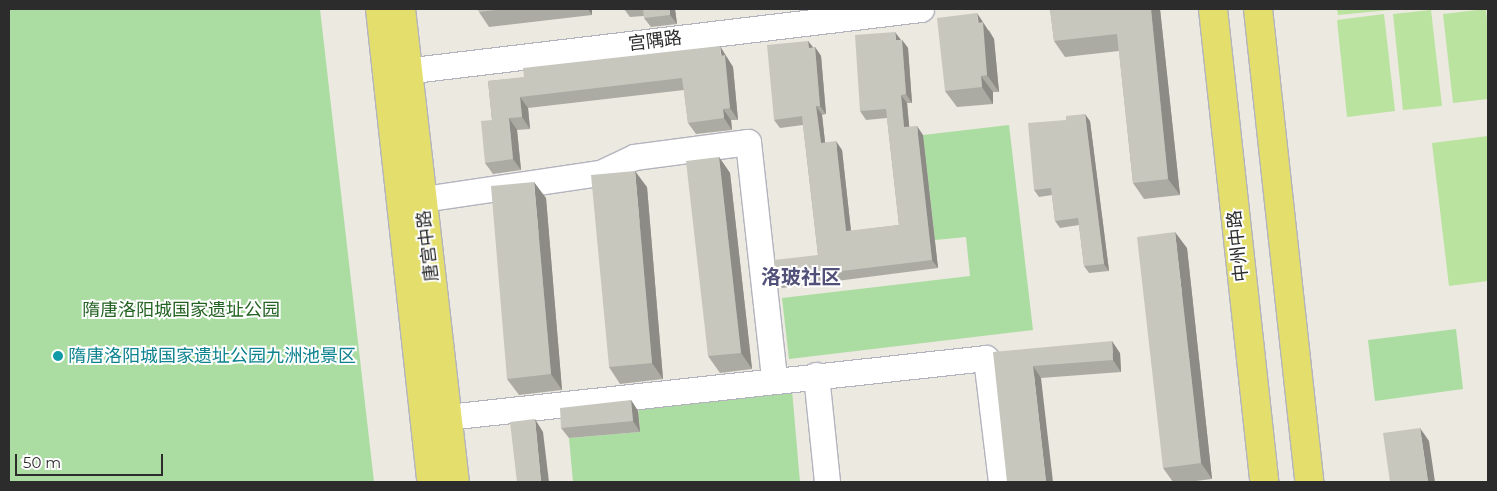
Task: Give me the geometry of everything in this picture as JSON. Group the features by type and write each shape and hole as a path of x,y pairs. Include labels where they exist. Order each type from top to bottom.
{"main road":[{"name":"唐宫中路","path":"380,9 398,72"},
{"name":"唐宫中路","path":"401,9 398,72 412,201 437,418 455,482"},
{"name":"中州中路","path":"1213,9 1264,482"},
{"path":"1258,9 1309,482"},
{"name":"唐宫中路","path":"431,482 437,418"}],"street":[{"name":"宫隅路","path":"398,72 921,9"},
{"path":"412,201 600,173 634,158 748,142 774,379"},
{"path":"437,418 816,374 986,358 1001,482"},
{"path":"816,374 827,482"}],"green space":[{"name":"隋唐洛阳城国家遗址公园","path":"9,9 320,9 374,482 9,482"},
{"path":"1337,9 1400,9 1338,15"},
{"path":"1486,9 1488,31 1488,99 1453,103 1443,14"},
{"path":"1431,10 1442,106 1403,110 1393,14"},
{"path":"1384,14 1395,111 1347,117 1337,20"},
{"path":"1009,125 1033,330 789,359 782,298 970,276 966,237 935,240 923,135"},
{"path":"1488,136 1488,281 1449,286 1432,143"},
{"path":"1456,329 1463,389 1375,401 1368,340"},
{"path":"792,390 800,482 573,482 569,438 640,432 638,405"}],"building":[{"path":"478,9 503,9 479,12"},
{"path":"643,9 670,9 670,15 644,18"},
{"path":"1050,9 1151,9 1168,179 1133,183 1117,34 1054,41"},
{"path":"977,13 978,23 983,22 987,75 981,76 982,87 945,91 937,18"},
{"path":"895,32 896,40 902,40 906,94 901,95 904,127 917,126 932,260 776,279 774,260 818,255 802,116 774,120 767,45 808,41 809,48 815,47 820,106 816,106 821,143 836,141 846,231 899,225 886,109 860,111 855,35"},
{"path":"720,46 721,56 725,55 730,108 723,109 724,118 688,123 682,78 520,97 522,117 509,118 513,159 485,163 481,121 492,120 488,81 524,77 523,68"},
{"path":"1085,114 1104,264 1084,266 1078,218 1055,221 1051,188 1034,190 1028,123 1066,120 1066,116"},
{"path":"719,157 741,353 708,356 686,161"},
{"path":"635,171 652,363 609,367 591,175"},
{"path":"534,182 551,374 507,379 491,186"},
{"path":"1175,232 1201,463 1163,468 1137,237"},
{"path":"1112,341 1113,360 1033,366 1046,482 1007,482 993,352"},
{"path":"631,400 633,421 561,428 560,408"},
{"path":"535,419 541,482 517,482 510,422"},
{"path":"1420,428 1428,482 1390,482 1383,433"}],"place":[{"name":"隋唐洛阳城国家遗址公园九洲池景区","path":"58,356"}],"district":[{"name":"洛玻社区","path":"801,277"}]}
